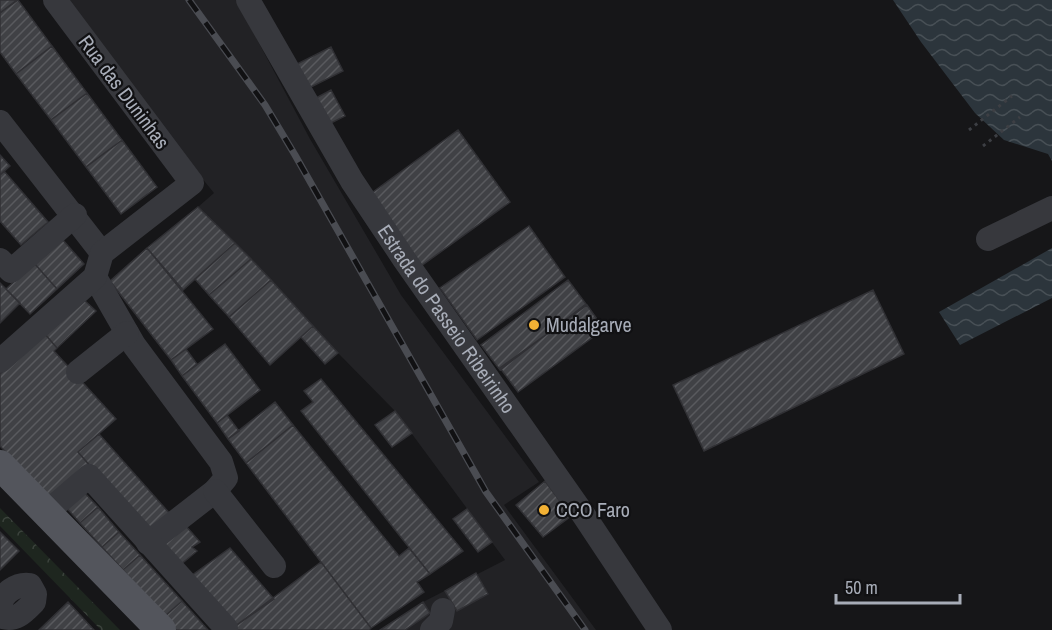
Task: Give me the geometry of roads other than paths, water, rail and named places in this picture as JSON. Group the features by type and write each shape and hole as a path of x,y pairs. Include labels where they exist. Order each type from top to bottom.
{"main road":[{"path":"0,465 161,630"},
{"path":"0,488 139,630"}],"street":[{"name":"Rua das Duninhas","path":"56,0 192,183 102,253"},
{"name":"Estrada do Passeio Ribeirinho","path":"248,0 358,190 583,514 660,630"},
{"path":"0,122 75,215 102,253 94,277 0,361"},
{"path":"988,238 1052,208"},
{"path":"0,260 11,271 75,215"},
{"path":"94,277 127,333 221,462 226,478 214,491 148,543"},
{"path":"78,372 127,333"},
{"path":"46,513 89,476 226,628"},
{"path":"214,491 274,566"}],"water":[{"path":"893,0 1052,0 1052,161 1048,154 1004,140 975,113 921,42"},
{"path":"1052,248 1052,298 960,345 939,312"}],"railway":[{"path":"189,0 265,105 486,492 585,630"}],"place":[{"name":"Mudalgarve","path":"534,325"},
{"name":"CCO Faro","path":"544,510"}]}
